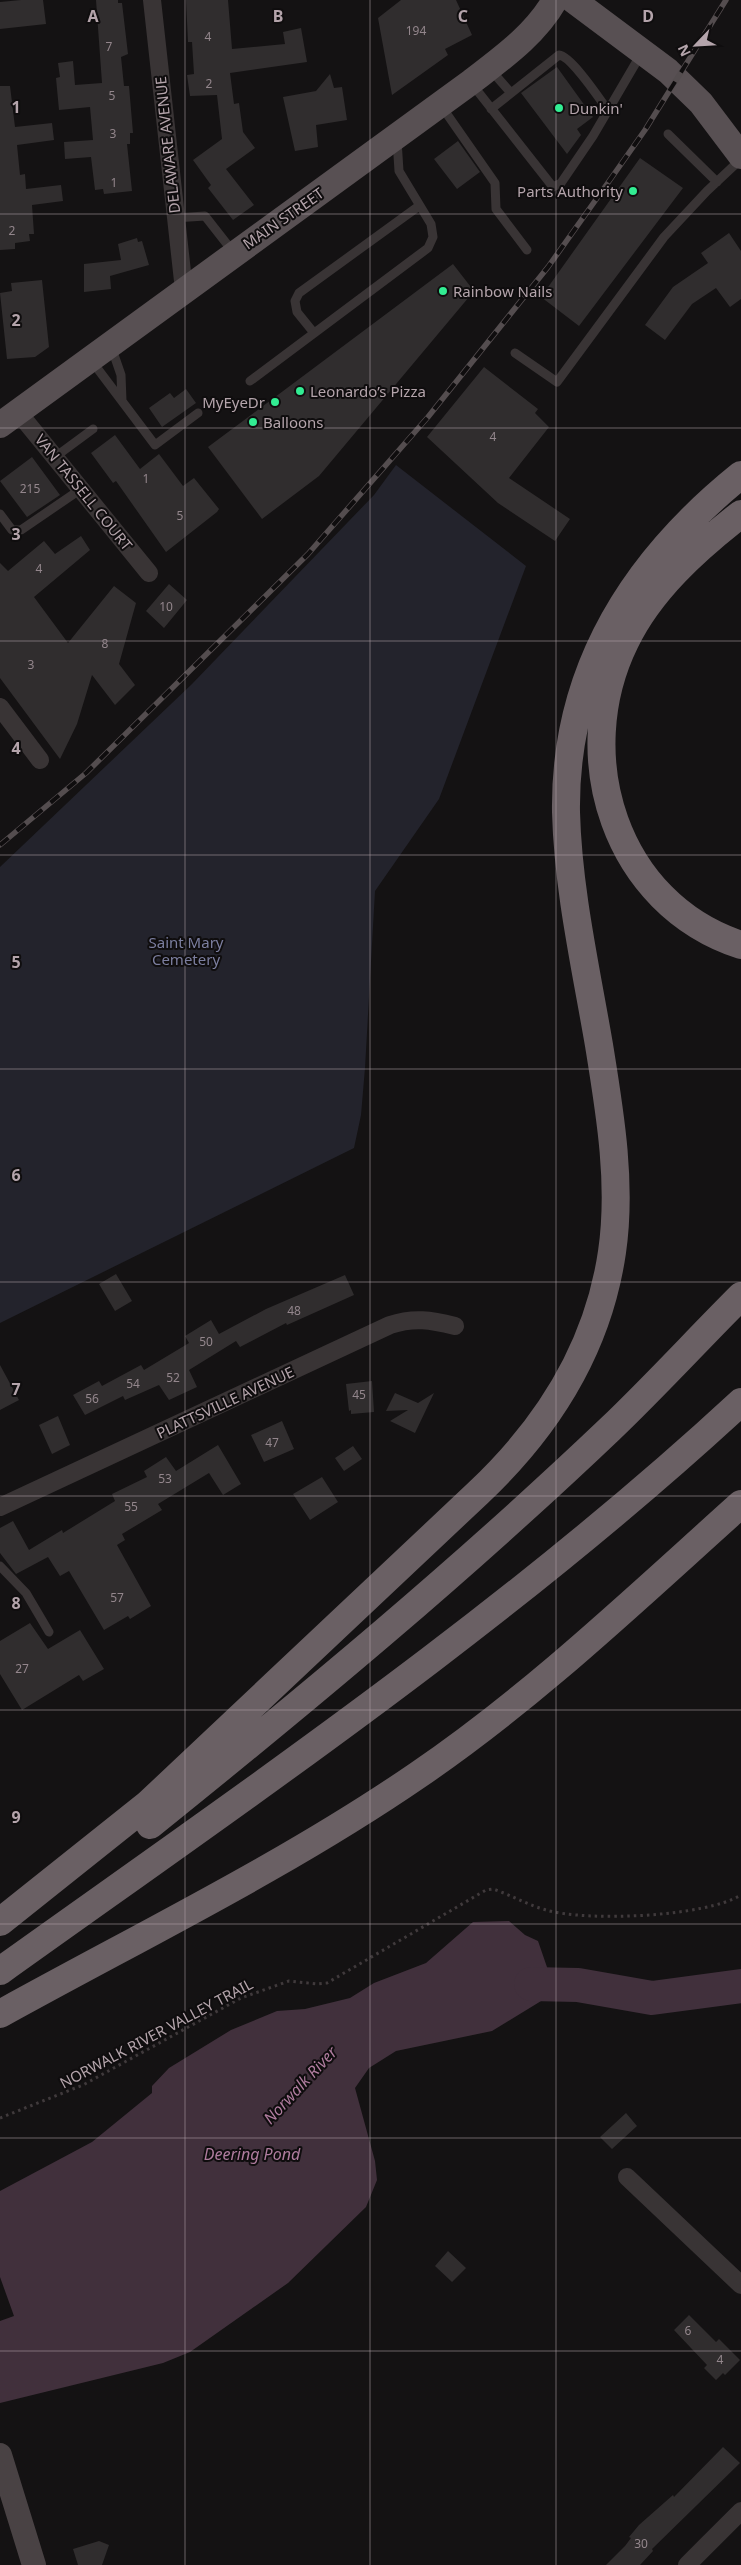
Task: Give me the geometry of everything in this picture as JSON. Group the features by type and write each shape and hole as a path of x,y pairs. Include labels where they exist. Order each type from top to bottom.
{"highway":[{"path":"0,1922 148,1804 484,1488 522,1449 554,1407 567,1384 590,1334 607,1279 613,1241 615,1192 606,1094 568,841 567,785 574,731 589,675 600,647 627,595 675,535 713,498 741,475"},
{"path":"741,514 685,562 651,599 638,619 615,665 605,694 600,747 608,803 626,846 640,870 660,894 682,913 706,929 741,945"},
{"path":"0,1935 144,1830 382,1634 536,1498 611,1428 741,1296"},
{"path":"0,1971 358,1713 468,1630 574,1546 741,1402"},
{"path":"0,2014 293,1853 419,1774 534,1686 741,1504"}],"main road":[{"name":"MAIN STREET","path":"9,418 480,75 523,41 542,21 555,0"},
{"path":"573,0 643,51 701,104 741,157"}],"street":[{"name":"DELAWARE AVENUE","path":"152,0 174,218 184,290"},
{"name":"VAN TASSELL COURT","path":"9,418 55,457 149,572"},
{"path":"0,707 40,760"},
{"name":"PLATTSVILLE AVENUE","path":"0,1507 390,1325 408,1319 430,1320 455,1326"},
{"path":"627,2177 741,2285"},
{"path":"0,2455 34,2565"},
{"path":"687,2565 741,2511"}],"lane":[{"path":"480,75 491,109 554,187 561,183 583,152 643,51"},
{"path":"491,109 559,56 564,56 607,109"},
{"path":"480,75 511,93"},
{"path":"440,105 495,183 496,209 527,250"},
{"path":"668,134 717,182"},
{"path":"250,381 428,248 433,237 430,224 399,171 397,136"},
{"path":"515,353 557,382 664,237 741,157"},
{"path":"314,333 298,312 295,301 299,294 419,206"},
{"path":"174,218 205,216 234,253"},
{"path":"100,351 121,375 122,401"},
{"path":"100,351 122,401 155,445 198,413"},
{"path":"55,457 93,429"},
{"path":"0,514 12,530 21,530 81,489"},
{"path":"0,1566 26,1593 49,1632"}],"path":[{"name":"NORWALK RIVER VALLEY TRAIL","path":"0,2118 83,2085 241,1998 289,1982 327,1983 486,1890 493,1889 552,1911 618,1918 718,1906 741,1895"}],"green space":[{"name":"Saint Mary Cemetery","path":"396,465 526,566 439,799 375,891 365,1068 361,1115 354,1148 0,1323 0,867 192,684 374,495"}],"water":[{"name":"Deering Pond","path":"509,1921 525,1935 538,1941 548,1970 560,1973 578,1985 570,1997 546,1998 492,2031 396,2051 369,2068 355,2088 375,2161 377,2180 366,2207 288,2283 190,2352 163,2363 0,2403 0,2321 14,2316 0,2277 0,2191 92,2142 152,2093 152,2086 169,2068 231,2030 277,2011 305,2009 350,1998 374,1983 426,1963 473,1922"}],"building":[{"path":"43,0 46,24 0,29 0,2"},
{"path":"96,0 118,0 118,3 122,3 128,54 121,57 124,86 129,86 133,133 130,133 130,144 127,144 132,191 104,194 103,189 95,190 91,157 65,159 64,142 93,140 90,107 59,110 56,78 60,77 58,63 73,61 75,85 102,83"},
{"path":"186,0 228,0 232,49 285,44 283,32 301,28 307,62 230,73 234,104 239,103 243,132 255,148 226,169 254,205 233,220 208,188 211,185 193,160 222,139 217,95 190,96 187,75 194,74 192,42 188,42"},
{"path":"401,0 456,0 472,35 445,49 448,55 392,95 378,18"},
{"path":"557,67 593,117 577,129 581,135 567,154 521,93"},
{"path":"330,74 334,88 342,87 347,120 316,125 318,147 295,151 283,97 316,91"},
{"path":"0,86 10,86 15,127 52,123 54,140 17,145 20,175 25,174 26,189 61,185 63,201 32,205 34,234 29,234 30,241 15,243 15,249 0,250"},
{"path":"458,141 480,172 457,189 434,159"},
{"path":"640,158 683,188 579,326 541,297"},
{"path":"729,233 741,251 741,299 730,307 716,288 692,304 665,340 645,325 673,287 708,263 701,253"},
{"path":"137,238 138,242 142,241 149,265 110,276 111,289 84,292 84,264 121,260 118,244"},
{"path":"453,264 474,291 319,476 262,519 208,447"},
{"path":"42,280 49,347 35,357 7,359 0,293 12,291 11,283"},
{"path":"484,367 538,409 535,413 549,427 509,478 570,519 555,541 498,503 427,437"},
{"path":"186,389 196,403 162,427 149,408 170,393 174,398"},
{"path":"115,435 140,469 159,454 183,486 194,478 219,509 217,512 166,552 116,481 113,483 91,453"},
{"path":"32,457 60,495 27,517 0,481"},
{"path":"81,536 90,550 34,597 68,643 114,586 136,603 119,664 135,685 115,705 92,675 77,724 60,759 0,678 0,563 8,571 44,541 55,554"},
{"path":"169,584 187,600 164,628 146,611"},
{"path":"116,1274 132,1301 115,1311 99,1284"},
{"path":"345,1275 354,1295 287,1325 286,1323 240,1347 236,1341 189,1370 197,1387 169,1400 159,1385 125,1400 123,1396 85,1415 73,1395 99,1381 102,1386 141,1365 144,1370 189,1343 185,1336 211,1320 219,1334 266,1309"},
{"path":"0,1365 19,1400 0,1410"},
{"path":"372,1381 374,1412 351,1414 346,1384"},
{"path":"395,1393 418,1403 434,1393 415,1433 390,1421 408,1410 386,1411"},
{"path":"58,1416 70,1445 52,1454 39,1425"},
{"path":"282,1421 294,1449 264,1462 251,1435"},
{"path":"218,1445 241,1484 223,1495 209,1473 158,1504 162,1510 122,1534 125,1540 117,1545 151,1606 130,1619 128,1616 104,1630 69,1571 60,1576 48,1557 16,1574 0,1553 0,1528 13,1521 29,1550 62,1530 63,1533 115,1501 112,1494 147,1477 144,1471 166,1457 176,1471"},
{"path":"353,1446 362,1459 344,1471 335,1458"},
{"path":"322,1477 338,1502 310,1520 293,1494"},
{"path":"30,1623 48,1649 80,1630 104,1669 83,1681 79,1675 22,1710 0,1674 0,1641"},
{"path":"626,2113 637,2126 612,2149 600,2137"},
{"path":"448,2251 466,2268 452,2282 435,2266"},
{"path":"689,2315 716,2342 719,2339 740,2360 725,2375 723,2373 716,2380 704,2368 707,2365 674,2330"},
{"path":"723,2447 740,2463 652,2549 653,2551 640,2565 606,2565 625,2546 631,2538 629,2537 639,2525 673,2495 674,2497"},
{"path":"99,2541 109,2545 102,2565 78,2565 73,2549"}],"waterway":[{"name":"Norwalk River","path":"531,1984 578,1985 652,1998 741,1986"}],"railway":[{"path":"0,845 86,773 308,554 428,417 548,267 645,130 726,0"}],"place":[{"name":"Dunkin'","path":"559,108"},
{"name":"Parts Authority","path":"633,191"},
{"name":"Rainbow Nails","path":"443,291"},
{"name":"Leonardo’s Pizza","path":"300,391"},
{"name":"MyEyeDr","path":"275,402"},
{"name":"Balloons","path":"253,422"}]}
